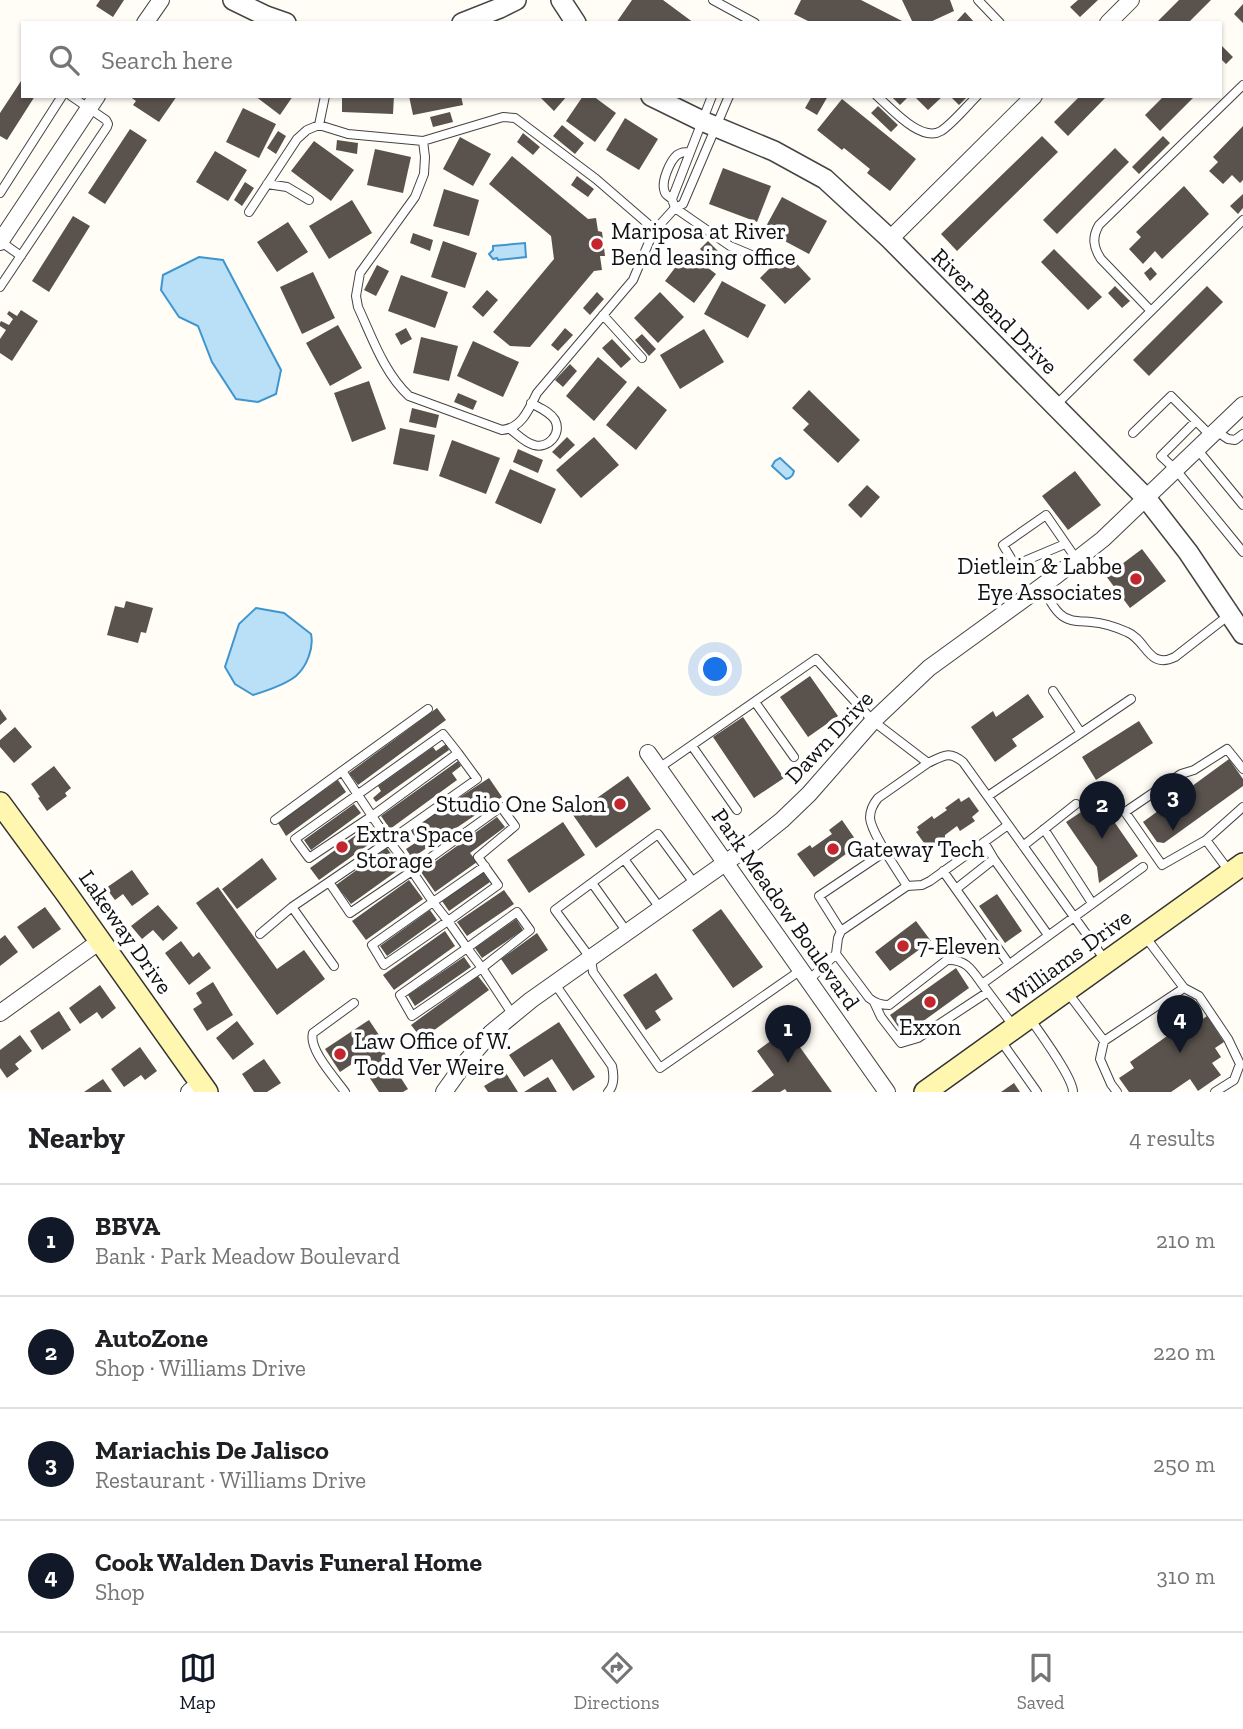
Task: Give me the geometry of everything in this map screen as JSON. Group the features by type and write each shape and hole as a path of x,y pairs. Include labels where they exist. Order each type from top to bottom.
{"main road":[{"name":"Lakeway Drive","path":"0,803 100,942 199,1089"},
{"name":"Williams Drive","path":"925,1092 1237,869"}],"street":[{"path":"146,21 160,0"},
{"path":"233,0 280,21"},
{"path":"467,21 516,0"},
{"path":"561,0 575,21"},
{"path":"1110,21 1131,0"},
{"name":"River Bend Drive","path":"655,98 774,151 825,179 890,239 1146,498 1188,552 1243,634"},
{"path":"890,239 1032,98"},
{"path":"0,241 93,102"},
{"name":"Dawn Drive","path":"445,1092 464,1064 491,1033 782,820 809,794 873,721 929,668 1104,539 1243,405"},
{"name":"Park Meadow Boulevard","path":"648,753 887,1092"},
{"path":"0,1013 100,942"}],"lane":[{"path":"713,0 744,20"},
{"path":"978,0 998,21"},
{"path":"1151,311 1096,252 1096,232 1099,225 1243,85"},
{"path":"0,193 61,98"},
{"path":"319,125 325,98"},
{"path":"423,141 424,174 415,197 359,273 356,296 358,307 391,374 398,386 409,396 502,430 510,429 527,414 537,393 633,280 656,230 675,208 683,204 709,124 712,98"},
{"path":"671,198 689,152 728,98"},
{"path":"879,98 917,130 928,134 942,131 975,98"},
{"path":"0,287 107,127 106,120 93,102"},
{"path":"249,212 298,139 307,130 319,125 348,134 423,141 503,117 515,118 596,179 656,230"},
{"path":"689,152 676,156 667,174 664,188 666,195 671,198 675,208 730,246 754,257"},
{"path":"267,184 287,187 309,200"},
{"path":"1055,406 1243,220"},
{"path":"0,241 21,256"},
{"path":"603,315 642,358"},
{"path":"1133,433 1171,396 1196,421 1213,433 1235,440 1243,433"},
{"path":"510,429 535,445 541,446 553,440 557,427 555,420 531,403"},
{"path":"1196,421 1161,456 1176,470 1243,552"},
{"path":"1197,449 1243,505"},
{"path":"1065,544 1015,565 1003,545 1046,515 1076,560"},
{"path":"1042,586 1060,614 1068,619 1110,626 1127,632 1135,636 1151,656 1160,660 1175,657 1230,614"},
{"path":"659,769 816,659 873,721 928,763"},
{"path":"1053,691 1081,733"},
{"path":"988,796 1131,699"},
{"path":"755,702 794,757"},
{"path":"275,820 428,709"},
{"path":"260,934 292,907 477,779 458,753 443,734 295,838 309,859 458,753"},
{"path":"692,746 737,810"},
{"path":"1243,769 1227,748 1194,770 1181,774 1125,812 1162,865 1206,840 1243,807"},
{"path":"907,886 872,827 870,812 873,803 928,763 946,755 956,756 988,796 1107,962"},
{"path":"342,771 513,1016"},
{"path":"1023,846 1076,804"},
{"path":"329,882 350,913 501,807 514,826 478,857 485,866 498,885 384,965 372,945 485,866"},
{"path":"988,992 918,1038 901,1042 836,954 841,931 907,886 922,885 1008,825"},
{"path":"1044,829 1092,903"},
{"path":"694,883 658,834 555,910 591,959 593,972 660,1068 836,954"},
{"path":"1206,840 1237,869"},
{"path":"984,842 1048,935"},
{"path":"841,931 819,897 886,851"},
{"path":"624,859 660,908"},
{"path":"956,889 995,859"},
{"path":"982,984 1143,867"},
{"path":"943,871 1009,964"},
{"path":"592,883 627,932"},
{"path":"292,907 334,966"},
{"path":"517,912 530,930 482,968 412,1016 400,995 517,912"},
{"path":"1144,935 1184,988 1199,996 1228,1039 1240,1064 1234,1080 1215,1092"},
{"path":"874,1002 889,1005 947,960 963,962 1015,1028 1065,1072 1073,1086 1073,1092"},
{"path":"555,984 612,1066 614,1075 612,1088 608,1092"},
{"path":"1117,1092 1100,1059 1104,1041 1184,988"},
{"path":"1066,991 1104,1041"},
{"path":"345,1092 313,1048 311,1038 313,1033 354,1003"},
{"path":"1015,1028 1037,1092"}],"water":[{"path":"525,243 526,257 498,260 489,254 493,246"},
{"path":"199,257 223,260 281,370 276,394 258,402 236,399 212,362 198,326 179,317 161,290 163,275"},
{"path":"780,458 794,471 789,478 786,479 772,466"},
{"path":"256,608 284,613 311,634 312,639 309,656 296,676 253,695 235,684 225,667 239,624"}],"building":[{"path":"100,0 124,0 113,17 96,6"},
{"path":"632,0 663,0 691,21 617,21"},
{"path":"801,0 861,0 902,21 808,21 794,14"},
{"path":"902,0 950,0 954,11 932,21 912,21"},
{"path":"1078,0 1098,0 1080,17 1070,7"},
{"path":"1179,0 1211,0 1190,21 1158,21"},
{"path":"1243,4 1243,23 1234,14"},
{"path":"965,12 973,21 957,21"},
{"path":"1222,46 1233,57 1226,64 1222,60"},
{"path":"21,81 21,98 34,98 7,140 0,136 0,113"},
{"path":"132,98 176,98 159,122 133,105 136,101"},
{"path":"258,98 292,98 280,115"},
{"path":"342,98 394,98 393,114 342,112"},
{"path":"409,98 461,98 463,105 413,115"},
{"path":"541,98 565,98 554,111"},
{"path":"582,98 596,98 616,113 595,142 566,121"},
{"path":"811,98 827,98 817,115 805,108"},
{"path":"893,98 907,98 900,105"},
{"path":"916,98 941,98 928,110"},
{"path":"952,98 966,98 959,105"},
{"path":"1078,98 1105,98 1068,136 1054,122"},
{"path":"1162,98 1193,98 1160,131 1145,115"},
{"path":"842,99 916,159 890,191 867,173 870,169 817,130"},
{"path":"878,106 898,125 891,132 871,113"},
{"path":"243,108 276,124 259,158 226,142"},
{"path":"450,112 453,122 433,127 430,117"},
{"path":"625,118 658,139 639,170 606,150"},
{"path":"562,125 584,143 575,154 553,136"},
{"path":"1243,126 1243,180 1240,183 1232,175 1223,184 1209,171 1218,162 1213,157"},
{"path":"130,129 147,140 105,204 88,193"},
{"path":"278,131 286,136 276,154 267,148"},
{"path":"523,133 540,147 533,155 517,142"},
{"path":"1042,136 1058,152 957,251 941,234"},
{"path":"1163,136 1170,143 1139,174 1132,167"},
{"path":"460,137 491,154 473,186 443,169"},
{"path":"337,140 358,143 357,154 336,150"},
{"path":"314,141 354,170 331,201 291,171"},
{"path":"1115,148 1129,162 1057,234 1043,220"},
{"path":"375,149 411,157 403,193 367,185"},
{"path":"215,151 247,170 228,201 196,182"},
{"path":"512,156 588,219 596,218 598,231 602,232 605,256 600,256 602,270 594,271 530,347 510,346 493,332 554,259 551,236 489,184"},
{"path":"723,168 771,186 757,222 709,204"},
{"path":"577,176 594,189 588,197 571,185"},
{"path":"245,182 254,188 242,206 234,200"},
{"path":"1184,186 1209,214 1162,259 1155,251 1143,264 1129,249 1141,237 1136,232"},
{"path":"444,189 479,200 469,236 433,226"},
{"path":"1243,194 1243,208 1238,214 1230,206"},
{"path":"782,197 827,221 809,254 764,230"},
{"path":"352,200 372,233 329,259 309,226"},
{"path":"73,216 90,226 49,292 32,281"},
{"path":"288,222 308,252 277,272 257,242"},
{"path":"413,233 433,240 430,251 410,243"},
{"path":"443,241 477,253 465,288 431,277"},
{"path":"708,241 723,256 715,264 700,249"},
{"path":"1054,249 1102,297 1088,310 1041,262"},
{"path":"687,252 716,274 694,303 665,281"},
{"path":"786,252 811,279 785,304 760,278"},
{"path":"377,265 389,271 376,296 364,290"},
{"path":"1151,267 1157,274 1150,281 1144,273"},
{"path":"313,272 335,318 302,334 280,287"},
{"path":"401,275 448,292 435,328 388,311"},
{"path":"722,281 766,305 748,338 704,314"},
{"path":"1115,286 1130,301 1122,308 1108,293"},
{"path":"1207,286 1223,302 1149,376 1133,360"},
{"path":"487,290 498,300 483,317 472,307"},
{"path":"597,292 604,299 590,315 583,308"},
{"path":"660,292 684,317 658,343 634,318"},
{"path":"21,310 38,321 12,361 0,353 0,339 6,330 0,323 1,321 9,325 13,319 7,314 9,311 17,316"},
{"path":"338,325 362,368 330,386 306,343"},
{"path":"406,328 412,339 401,345 395,334"},
{"path":"565,328 573,335 558,351 551,345"},
{"path":"704,329 724,362 680,389 660,355"},
{"path":"642,334 656,349 649,356 635,340"},
{"path":"421,337 458,346 449,381 413,373"},
{"path":"612,339 631,359 621,368 602,348"},
{"path":"473,341 519,362 503,397 457,376"},
{"path":"598,357 627,382 594,421 566,396"},
{"path":"570,364 577,371 563,387 555,380"},
{"path":"369,381 386,429 352,442 334,393"},
{"path":"638,386 667,410 636,450 606,425"},
{"path":"809,390 860,440 838,463 803,430 809,424 792,408"},
{"path":"458,393 477,401 473,410 454,402"},
{"path":"412,408 439,415 436,428 409,422"},
{"path":"400,428 435,435 428,471 393,464"},
{"path":"567,437 575,445 560,459 552,452"},
{"path":"594,437 619,465 581,498 556,470"},
{"path":"452,440 500,458 486,494 439,476"},
{"path":"518,449 543,460 538,473 513,462"},
{"path":"510,469 556,489 541,524 495,503"},
{"path":"1075,471 1101,505 1068,530 1042,496"},
{"path":"867,485 880,497 861,518 848,505"},
{"name":"Dietlein & Labbe Eye Associates","path":"1142,549 1166,581 1130,608 1106,576"},
{"path":"126,601 153,608 146,633 141,632 138,643 107,635 115,606 124,608"},
{"path":"810,676 838,716 808,737 780,697"},
{"path":"1028,694 1044,717 1012,739 1017,746 995,762 971,727 993,711 996,717"},
{"path":"437,708 446,720 358,785 349,773"},
{"path":"0,709 7,719 0,725"},
{"path":"743,717 784,778 754,798 713,737"},
{"path":"1139,721 1153,743 1096,780 1082,757"},
{"path":"15,727 32,747 14,763 0,747 0,740"},
{"path":"446,744 449,750 376,802 373,798 381,791 378,786 433,747 436,751"},
{"path":"1229,759 1243,779 1243,786 1164,843 1157,842 1143,822"},
{"path":"458,761 461,766 452,773 457,780 390,829 381,816"},
{"path":"54,766 71,788 65,793 67,796 47,811 31,784"},
{"path":"628,776 651,809 596,848 573,815"},
{"path":"489,778 502,797 412,858 406,849 418,841 410,830"},
{"path":"338,780 346,792 286,836 278,823"},
{"path":"969,797 979,811 972,817 975,821 960,831 957,826 945,835 945,839 932,848 930,845 927,847 916,832 919,830 917,827 932,816 934,819 959,798 961,802"},
{"path":"1099,800 1138,856 1099,883 1097,867 1066,822"},
{"path":"354,804 361,813 311,850 304,840"},
{"path":"497,817 505,827 470,853 477,862 435,892 421,872"},
{"name":"Gateway Tech","path":"842,820 862,849 849,858 846,854 814,877 797,854 810,845 812,848 832,834 829,830"},
{"path":"563,822 585,855 529,893 507,860"},
{"path":"370,825 379,837 319,880 310,868"},
{"path":"387,848 401,868 351,904 336,885"},
{"path":"262,858 277,879 237,909 222,889"},
{"path":"132,870 149,894 132,906 123,894 115,900 106,888"},
{"path":"483,872 490,882 449,911 442,901"},
{"path":"409,880 423,899 366,940 352,921"},
{"path":"218,887 277,969 304,950 325,979 277,1015 196,903"},
{"path":"504,890 514,904 467,936 457,922"},
{"path":"997,894 1022,931 1005,943 979,906"},
{"path":"158,905 178,928 163,941 153,930 142,939 131,926"},
{"path":"45,907 61,929 33,949 17,927"},
{"path":"721,909 763,967 733,988 692,930"},
{"path":"430,910 437,920 387,956 380,946"},
{"path":"516,919 523,930 482,958 475,948"},
{"name":"7-Eleven","path":"916,921 931,941 890,971 875,952"},
{"path":"445,931 455,946 394,990 383,975"},
{"path":"537,933 548,950 512,975 501,959"},
{"path":"5,935 18,952 0,966 0,939"},
{"path":"181,941 193,957 199,952 211,968 189,985 165,953"},
{"path":"464,957 471,967 415,1006 408,995"},
{"name":"Exxon","path":"956,968 969,988 904,1035 890,1015"},
{"path":"656,973 673,999 655,1011 661,1020 646,1030 623,995"},
{"path":"478,976 489,990 422,1039 411,1025"},
{"path":"213,982 233,1015 207,1031 193,1009 202,1003 196,993"},
{"path":"100,985 116,1008 102,1019 97,1012 80,1024 69,1008"},
{"path":"59,1011 71,1030 42,1050 30,1031"},
{"path":"1207,1016 1224,1042 1215,1048 1221,1057 1212,1063 1221,1075 1198,1091 1190,1079 1171,1092 1129,1092 1119,1078 1134,1068 1130,1062 1193,1018 1197,1023"},
{"path":"369,1020 383,1041 379,1044 408,1089 403,1092 379,1092 358,1060 340,1072 325,1049"},
{"path":"237,1021 254,1044 233,1060 216,1038"},
{"path":"559,1022 595,1077 573,1091 552,1059 524,1077 509,1055"},
{"path":"787,1029 832,1092 787,1092 785,1089 780,1092 751,1092 774,1075 757,1051"},
{"path":"20,1035 32,1051 15,1064 19,1069 7,1078 0,1068 0,1050"},
{"path":"140,1047 157,1071 145,1080 141,1075 124,1087 111,1069"},
{"path":"264,1059 281,1083 267,1092 254,1092 242,1074"},
{"path":"506,1073 518,1092 488,1092 484,1086"},
{"path":"548,1077 557,1092 524,1092"},
{"path":"103,1079 112,1092 84,1092"},
{"path":"1014,1083 1020,1092 1001,1092"}],"place":[{"name":"Mariposa at River Bend leasing office","path":"597,244"},
{"name":"Dietlein & Labbe Eye Associates","path":"1136,579"},
{"name":"Studio One Salon","path":"620,804"},
{"name":"Mariachis De Jalisco","path":"1173,831"},
{"name":"AutoZone","path":"1102,839"},
{"name":"Extra Space Storage","path":"342,847"},
{"name":"Gateway Tech","path":"833,849"},
{"name":"7-Eleven","path":"903,946"},
{"name":"Exxon","path":"930,1002"},
{"name":"Cook Walden Davis Funeral Home","path":"1180,1053"},
{"name":"Law Office of W. Todd Ver Weire","path":"340,1054"},
{"name":"BBVA","path":"788,1063"}]}
